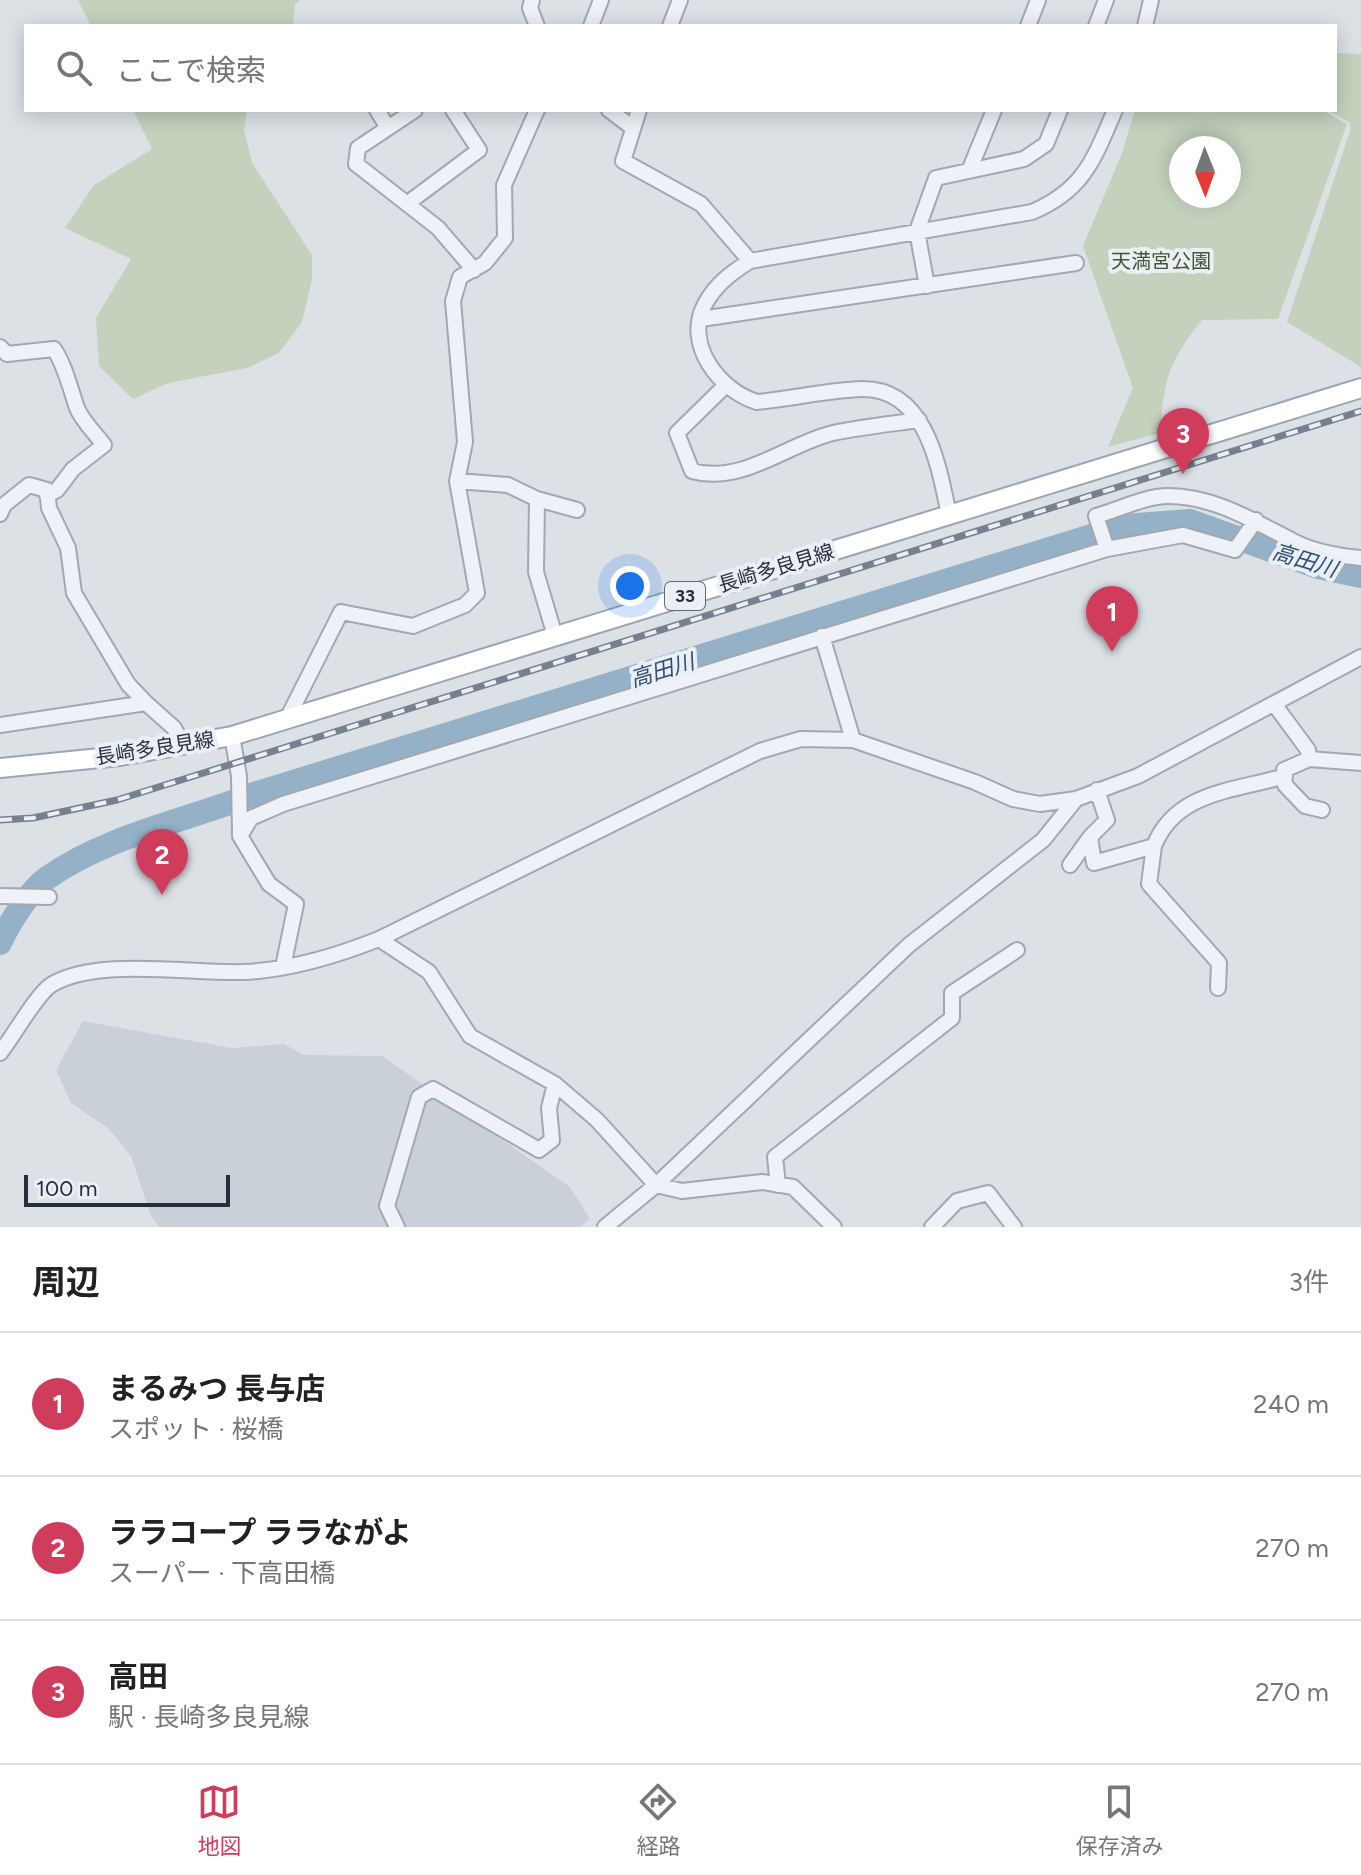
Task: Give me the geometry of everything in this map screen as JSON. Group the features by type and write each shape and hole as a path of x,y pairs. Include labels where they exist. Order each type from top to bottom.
{"main road":[{"name":"長崎多良見線","path":"0,768 120,756 232,736 1361,388"}],"street":[{"path":"532,0 530,8 536,24"},
{"path":"592,24 601,0"},
{"path":"671,24 680,0"},
{"path":"1029,24 1038,0"},
{"path":"1097,24 1106,0"},
{"path":"1145,24 1151,0"},
{"path":"378,112 388,128"},
{"path":"412,112 358,148 356,164 438,228 474,270"},
{"path":"408,203 479,150 454,112"},
{"path":"287,719 341,612 413,626 465,605 477,593 457,481 465,442 453,301 460,277 485,263 505,238 504,185 536,112"},
{"path":"612,112 633,128"},
{"path":"638,112 623,161 701,204 750,261"},
{"path":"969,171 993,112"},
{"path":"927,286 917,231 936,178 1024,159 1046,144 1059,112"},
{"path":"949,515 933,445 919,420 893,398 865,389 757,402 742,397 711,369 702,350 703,307 721,279 750,261 1032,212 1048,205 1078,184 1089,170 1114,112"},
{"path":"701,319 1076,263"},
{"path":"0,347 7,354 54,349 76,398 77,408 104,445 73,469 57,490 47,495"},
{"path":"726,385 677,433 692,471 711,476 775,458 830,434 919,420"},
{"path":"457,481 508,485 537,499 577,510"},
{"path":"0,514 4,505 29,485 47,490 49,508 68,548 74,593 128,684 174,728 183,745"},
{"path":"1107,549 1096,516 1165,496 1197,499 1256,520 1297,544 1336,556 1361,558"},
{"path":"537,499 536,572 555,636"},
{"path":"240,830 251,818 283,804 1107,549 1183,535 1235,550 1256,520"},
{"path":"822,636 853,740"},
{"path":"0,1053 48,987 66,978 123,971 246,972 334,957 379,939 760,751 801,739 853,740 975,782 1013,799 1040,804 1076,799 1138,776 1361,657"},
{"path":"0,725 146,703"},
{"path":"1274,704 1308,750 1309,759"},
{"path":"232,736 239,782 240,830 269,884 296,904 283,967"},
{"path":"1322,810 1305,806 1294,798 1285,785 1284,770 1309,759 1361,763"},
{"path":"1218,988 1219,963 1149,884 1154,846 1166,823 1180,807 1202,797 1285,776"},
{"path":"1070,865 1107,820 1097,790"},
{"path":"605,1227 656,1185 909,945 1043,840 1076,799"},
{"path":"1090,837 1094,863 1154,846"},
{"path":"6,896 49,897"},
{"path":"379,939 429,972 470,1036 555,1084 597,1120 656,1185 682,1191 770,1183 793,1187 834,1227"},
{"path":"770,1183 775,1157 952,1018 952,993 1017,950"},
{"path":"397,1227 387,1206 419,1097 433,1089 539,1150 552,1140 549,1108 555,1084"},
{"path":"932,1227 957,1201 988,1193 1014,1227"}],"shaded area":[{"path":"83,1021 232,1048 284,1044 304,1055 382,1056 570,1187 590,1219 580,1227 160,1227 151,1216 131,1156 109,1129 71,1103 56,1070"}],"green space":[{"path":"78,0 300,0 295,4 293,24 90,24"},
{"path":"1337,53 1361,54 1361,367 1287,322 1350,131 1350,123 1331,112 1337,112"},
{"path":"134,112 247,112 244,130 252,163 312,255 312,279 302,322 279,353 247,368 168,383 133,399 99,366 96,318 131,259 65,228 94,185 152,149"},
{"name":"天満宮公園","path":"1134,112 1326,112 1347,124 1278,319 1202,320 1170,372 1163,398 1160,433 1108,447 1133,388 1083,246 1122,153"}],"waterway":[{"name":"高田川","path":"0,943 20,908 40,883 71,863 121,840 254,794 1124,526 1190,521 1318,567 1361,576"}],"railway":[{"path":"0,820 33,818 117,800 1361,411"}],"place":[{"name":"高田","path":"1183,474"},
{"name":"まるみつ 長与店","path":"1112,652"},
{"name":"ララコープ ララながよ","path":"162,895"}]}
